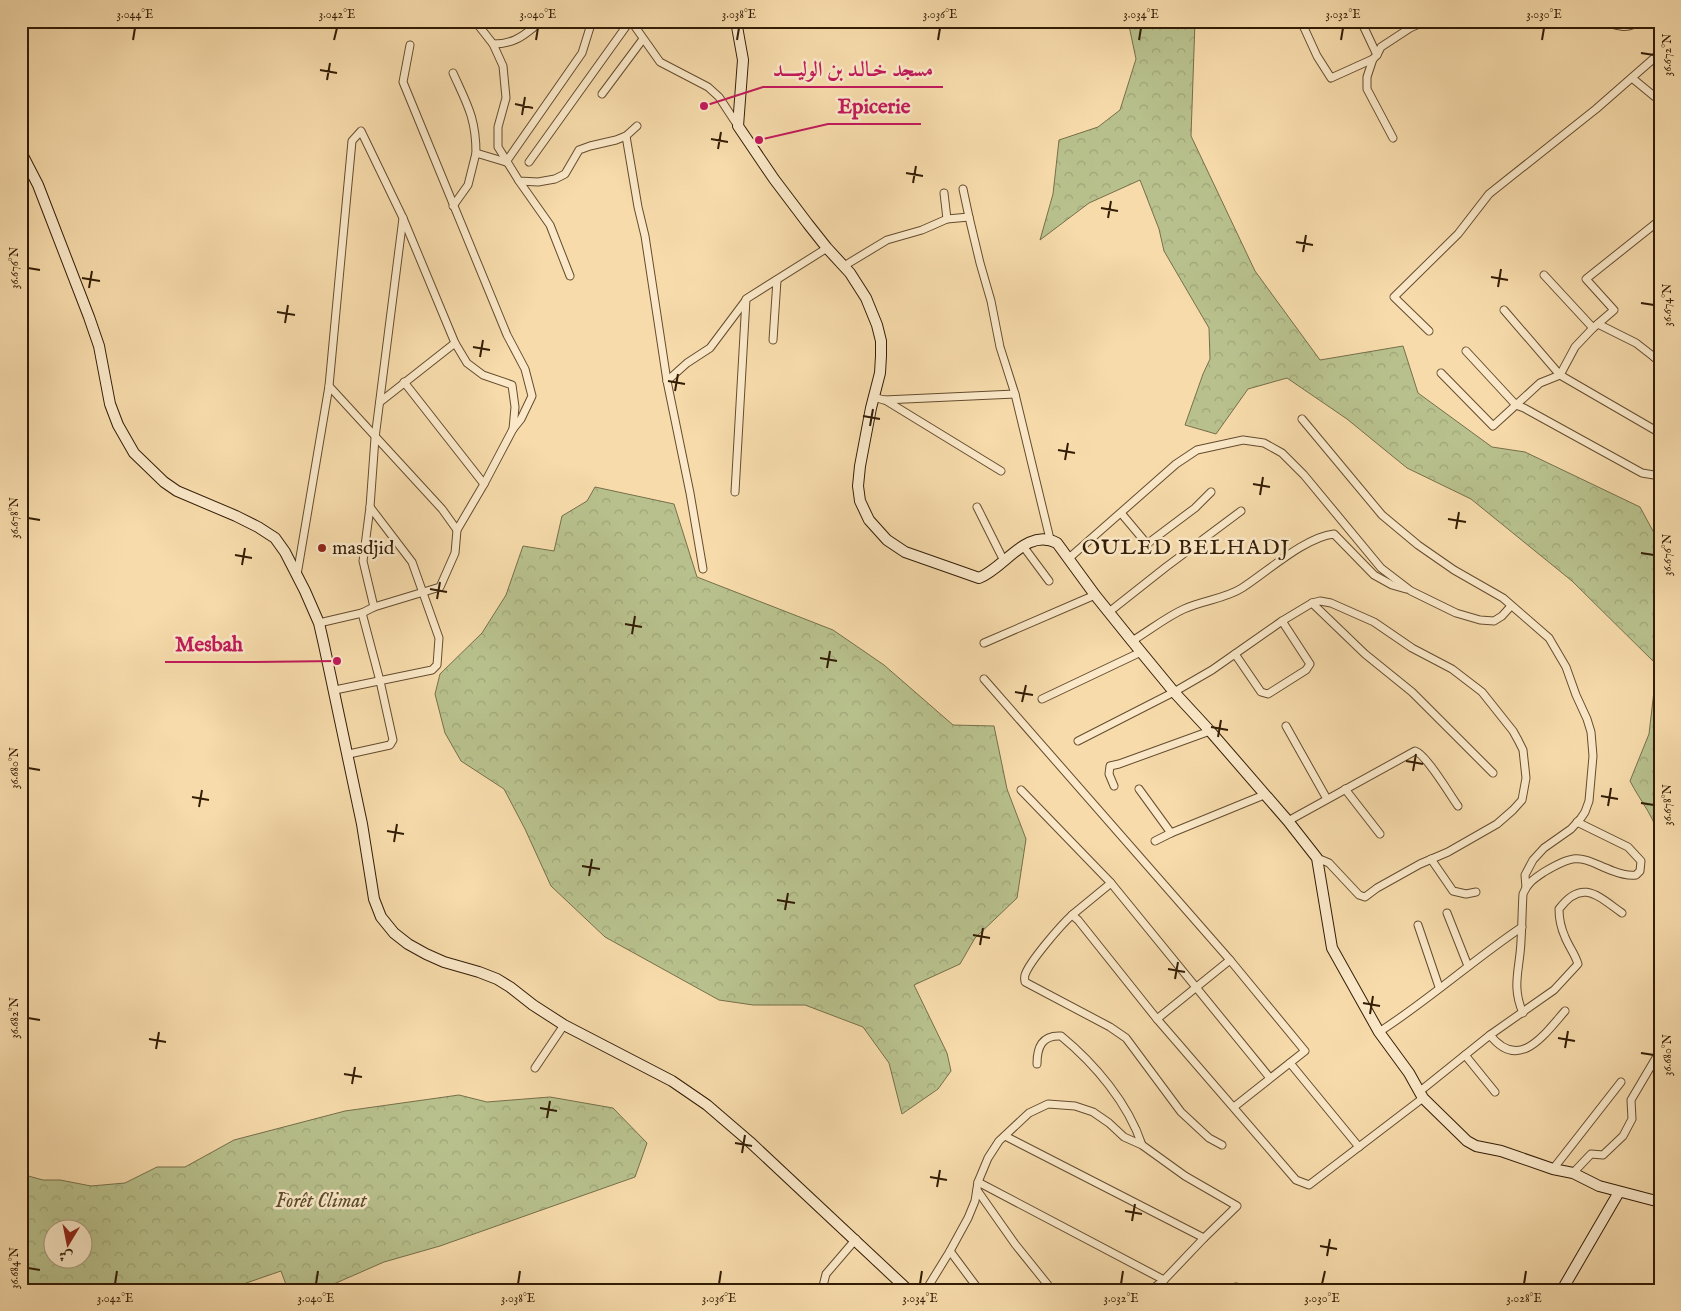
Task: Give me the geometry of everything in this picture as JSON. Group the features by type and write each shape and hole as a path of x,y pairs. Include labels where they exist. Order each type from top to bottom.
{"street":[{"path":"475,21 494,44 503,66 506,98 498,127 498,147 506,162 550,225 570,276"},
{"path":"506,162 582,54 592,21"},
{"path":"529,162 631,21 660,62 708,87 719,96 774,179 827,248 844,266 866,298 877,325 881,341 880,373 865,436 858,486 860,500 869,520 887,540 905,552 979,578 988,574 1023,546 1038,539 1050,539 1057,543 1095,595 1174,692 1210,731 1317,858 1329,864 1359,895 1365,897 1386,883 1448,852 1497,824 1522,800 1525,785 1526,772 1523,750 1513,731 1482,692 1452,669 1412,648 1374,622 1320,601 1312,603 1282,621 1212,670 1174,692 1078,740"},
{"path":"736,21 743,60 738,126"},
{"path":"1301,21 1317,56 1331,78 1375,57"},
{"path":"1361,21 1375,57"},
{"path":"1393,138 1367,89 1368,77 1375,57 1381,47 1410,28 1426,21"},
{"path":"1602,21 1620,27 1633,25 1638,21"},
{"path":"494,44 510,43 534,27 532,22"},
{"path":"602,94 643,39"},
{"path":"319,623 362,613 374,607 440,587 455,553 457,530 513,429 521,419 532,396 526,369 507,335 403,82 410,45"},
{"path":"1430,331 1394,297 1458,234 1489,194 1596,109 1660,53"},
{"path":"453,73 473,115 476,153 468,185 453,206"},
{"path":"1632,78 1660,101"},
{"path":"519,181 538,182 555,179 564,174 579,150 626,136 637,126"},
{"path":"297,575 329,386 352,141 361,131 403,218 456,343 467,363 483,375 512,385 515,407 513,429"},
{"path":"626,136 645,236 667,381 690,493 703,569"},
{"path":"21,152 38,185 99,346 110,404 118,425 134,453 164,482 177,491 236,516 275,538 297,575 319,623 349,754 374,899 381,917 394,933 408,944 444,962 497,979 510,986 533,1005 564,1025 672,1081 707,1105 856,1239 908,1290"},
{"path":"476,153 506,162"},
{"path":"963,189 1000,347 1015,394 1050,539"},
{"path":"944,193 947,219"},
{"path":"844,266 887,240 922,230 947,219 969,217"},
{"path":"374,607 363,561 370,507 375,438 403,218"},
{"path":"1441,373 1493,426 1540,383 1560,375 1575,348 1614,310 1586,279 1660,220"},
{"path":"667,381 687,363 710,348 746,299 827,248"},
{"path":"1544,274 1596,326 1636,342 1657,360 1660,351"},
{"path":"773,340 777,280"},
{"path":"735,492 746,299"},
{"path":"1504,310 1560,375 1660,432"},
{"path":"380,402 456,343"},
{"path":"1466,351 1516,405 1642,473 1654,475 1660,470"},
{"path":"404,382 484,484"},
{"path":"329,386 442,509 457,530"},
{"path":"884,400 1015,394"},
{"path":"874,397 884,400 1001,471"},
{"path":"1302,419 1382,516 1418,545 1454,570 1491,591 1511,606 1553,644 1566,666 1590,726 1593,756 1590,794 1585,812 1571,829 1544,848 1533,860 1525,875 1526,888 1523,899 1516,987 1518,1002 1523,1013"},
{"path":"1068,559 1176,464 1197,450 1243,440 1264,443 1274,447 1292,462 1381,568 1411,591"},
{"path":"1121,513 1147,544 1195,508 1211,492"},
{"path":"335,690 432,670 437,665 439,638 412,562 370,507"},
{"path":"977,507 1004,561"},
{"path":"1110,612 1158,572 1241,511"},
{"path":"1132,642 1184,609 1242,588 1272,566 1324,535 1334,534 1374,575 1392,585 1411,591 1456,613 1480,620 1494,620 1502,616 1511,606"},
{"path":"1023,546 1048,581"},
{"path":"984,643 1095,595"},
{"path":"1312,603 1365,654 1412,692 1493,773"},
{"path":"349,754 390,745 393,740 362,613"},
{"path":"1235,654 1264,694 1268,694 1306,670 1310,664 1282,621"},
{"path":"1042,699 1141,652"},
{"path":"984,679 1230,960 1305,1052 1234,1106"},
{"path":"1286,726 1327,799"},
{"path":"1114,786 1109,774 1110,766 1210,731"},
{"path":"1288,822 1415,751 1418,751 1426,759 1458,806"},
{"path":"1345,789 1380,834"},
{"path":"1021,790 1111,883 1270,1078"},
{"path":"1138,790 1171,833"},
{"path":"1155,841 1264,795"},
{"path":"1526,888 1532,880 1572,859 1590,860 1621,874 1632,876 1638,874 1641,861 1628,847 1577,822"},
{"path":"1317,858 1332,948 1379,1032 1421,1095 1467,1141 1476,1146 1501,1150 1553,1169 1573,1173 1599,1186 1660,1202"},
{"path":"1431,859 1453,892 1466,894 1476,892"},
{"path":"1111,883 1063,924 1024,975 1025,982 1110,1027 1126,1038 1181,1112 1209,1138 1222,1145"},
{"path":"1072,915 1157,1019 1296,1180 1302,1184 1309,1185 1359,1147 1490,1035 1554,990 1578,964 1560,924 1558,909 1567,897 1577,892 1593,893 1622,913"},
{"path":"1447,913 1468,966"},
{"path":"1418,925 1439,987"},
{"path":"1379,1032 1522,927"},
{"path":"1157,1019 1230,960"},
{"path":"1490,1035 1497,1044 1508,1051 1517,1051 1544,1036 1565,1011"},
{"path":"535,1068 564,1025"},
{"path":"1037,1064 1037,1057 1042,1043 1052,1036 1061,1036 1087,1060 1121,1102 1136,1126 1142,1145"},
{"path":"1573,1173 1591,1154 1603,1155 1623,1136 1632,1119 1630,1100 1645,1078 1649,1066 1660,1051"},
{"path":"1465,1055 1495,1092"},
{"path":"1290,1063 1359,1147"},
{"path":"1553,1169 1621,1082"},
{"path":"926,1290 968,1218 975,1201 978,1182 988,1158 999,1141 1029,1112 1048,1104 1061,1104 1093,1112 1124,1137 1142,1145 1185,1176 1237,1206 1164,1280 1151,1290"},
{"path":"1005,1136 1204,1238"},
{"path":"978,1182 1164,1280"},
{"path":"977,1190 1015,1244 1052,1290"},
{"path":"1562,1290 1619,1192"},
{"path":"822,1290 826,1274 856,1239"},
{"path":"950,1251 979,1290"}],"green space":[{"path":"1128,21 1195,21 1191,136 1255,271 1320,360 1403,346 1418,393 1492,447 1525,452 1640,507 1660,544 1660,844 1656,827 1630,781 1649,734 1657,665 1572,581 1471,499 1407,468 1347,419 1287,378 1248,389 1216,434 1185,425 1210,359 1209,328 1164,251 1159,229 1140,180 1089,203 1040,240 1053,194 1059,140 1098,127 1120,110 1136,59"},
{"path":"595,487 674,504 697,577 833,630 884,665 953,725 994,726 1007,789 1026,839 1017,898 975,938 960,964 914,985 947,1053 951,1071 938,1089 902,1114 889,1063 863,1027 805,1005 753,1005 719,1000 605,937 551,886 504,789 461,761 445,733 435,694 440,674 482,633 506,595 523,546 554,551 562,516 587,501"},
{"name":"Forêt Climat","path":"459,1095 487,1102 550,1097 613,1108 647,1143 635,1177 440,1246 384,1262 320,1290 288,1290 281,1271 226,1290 21,1290 21,1174 43,1180 60,1180 91,1186 125,1183 157,1167 185,1167 234,1140 345,1111"}],"place":[{"name":"مسجد خـالـد بن الوليــــد","path":"704,106"},
{"name":"Epicerie","path":"759,140"},
{"name":"masdjid","path":"322,548"},
{"name":"Mesbah","path":"337,661"}],"district":[{"name":"OULED BELHADJ","path":"1186,548"}]}
